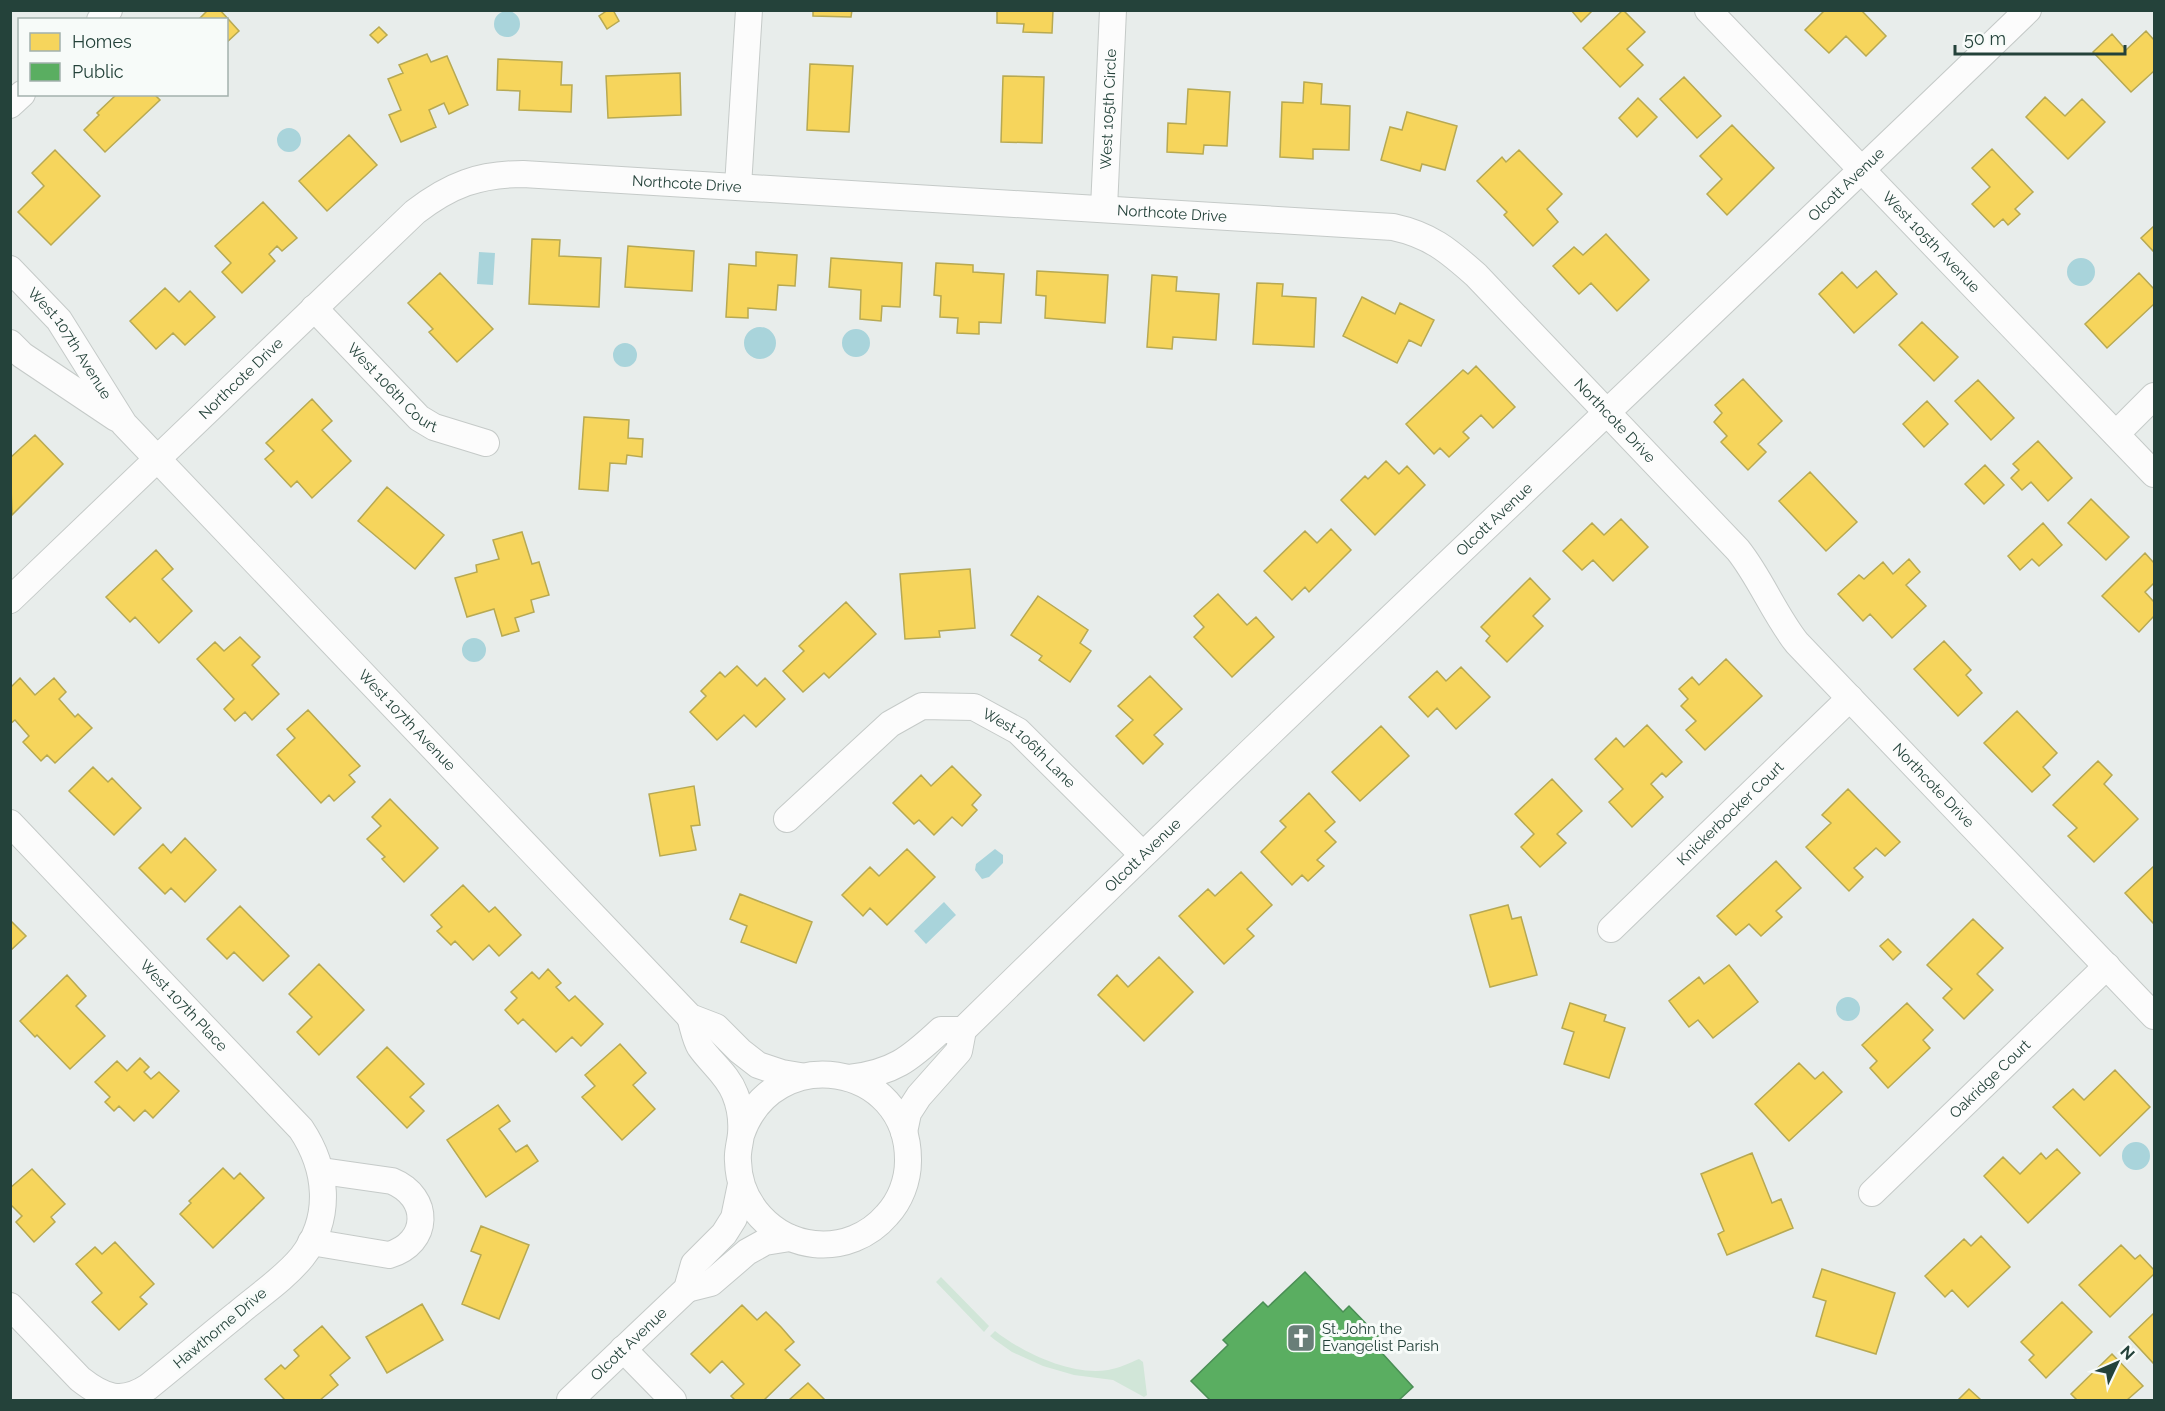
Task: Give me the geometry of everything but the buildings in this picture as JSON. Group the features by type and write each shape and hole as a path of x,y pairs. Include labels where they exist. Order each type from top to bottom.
{"street":[{"path":"738,186 749,10"},
{"name":"West 105th Circle","path":"1104,208 1113,10"},
{"name":"West 105th Avenue","path":"1708,10 2154,474"},
{"name":"Olcott Avenue","path":"904,1132 908,1113 919,1096 959,1051 963,1030 1142,854 1862,171 2028,10"},
{"name":"Northcote Drive","path":"10,600 415,212 431,199 469,180 495,175 523,174 1376,225 1411,231 1429,238 1446,249 1476,275 1738,550 1757,576 1787,630 2154,1016"},
{"name":"West 107th Avenue","path":"10,269 60,320 124,424 690,1017 717,1027 740,1051 758,1065 800,1076"},
{"name":"West 106th Court","path":"314,308 419,418 434,427 486,443"},
{"name":"West 107th Avenue","path":"10,343 22,355 124,424"},
{"path":"2116,434 2154,396"},
{"name":"Knickerbocker Court","path":"1611,929 1850,698"},
{"name":"West 106th Lane","path":"788,819 890,724 922,706 974,707 1018,731 1142,854"},
{"name":"West 107th Place","path":"10,823 301,1129 322,1171 323,1205"},
{"name":"Oakridge Court","path":"1872,1193 2107,966"},
{"name":"West 107th Avenue","path":"690,1017 699,1046 723,1072 736,1095 741,1135"},
{"path":"849,1078 873,1075 893,1068 941,1030 963,1030"},
{"path":"826,1074 849,1078 868,1087 895,1113 904,1132 908,1153 907,1177 898,1199 881,1222 859,1237 833,1244 807,1243 790,1238 768,1225 750,1204 741,1184 738,1163 741,1135 749,1115 766,1095 788,1081 800,1076 826,1074"},
{"path":"311,1242 389,1255 398,1252 412,1241 417,1234 421,1217 420,1207 416,1200 402,1185 392,1181 322,1171"},
{"name":"Olcott Avenue","path":"687,1289 694,1264 720,1239 734,1218 741,1184"},
{"name":"Hawthorne Drive","path":"10,1306 80,1379 93,1389 119,1398 134,1396 148,1387 303,1256 311,1242 323,1205"},
{"name":"Olcott Avenue","path":"570,1401 687,1289 711,1283 747,1252 765,1242 790,1238"},
{"path":"623,1349 673,1401"}],"green space":[{"path":"941,1277 989,1326 984,1332 936,1282"},
{"path":"995,1331 1034,1355 1079,1370 1108,1370 1139,1359 1143,1362 1147,1395 1144,1397 1113,1380 1074,1375 1043,1366 1012,1352 995,1340 990,1336"}],"water":[{"path":"507,11 516,15 520,24 516,33 507,37 498,33 494,24 498,15"},
{"path":"289,128 298,131 301,140 298,149 289,152 280,149 277,140 280,131"},
{"path":"479,252 495,253 493,285 477,284"},
{"path":"2081,258 2091,262 2095,272 2091,282 2081,286 2071,282 2067,272 2071,262"},
{"path":"760,327 771,332 776,343 771,354 760,359 749,354 744,343 749,332"},
{"path":"856,329 866,333 870,343 866,353 856,357 846,353 842,343 846,333"},
{"path":"625,343 634,346 637,355 634,364 625,367 616,364 613,355 616,346"},
{"path":"474,638 479,639 485,645 485,655 479,661 474,662 469,661 463,655 462,650 463,645 469,639"},
{"path":"995,849 1003,855 1003,863 989,877 982,879 975,870 976,864"},
{"path":"944,902 956,915 926,944 914,931"},
{"path":"1848,997 1857,1000 1860,1009 1857,1018 1848,1021 1839,1018 1836,1009 1839,1000"},
{"path":"2136,1142 2146,1146 2150,1156 2146,1166 2136,1170 2126,1166 2122,1156 2126,1146"}],"place":[{"name":"St. John the Evangelist Parish","path":"1301,1338"}]}
